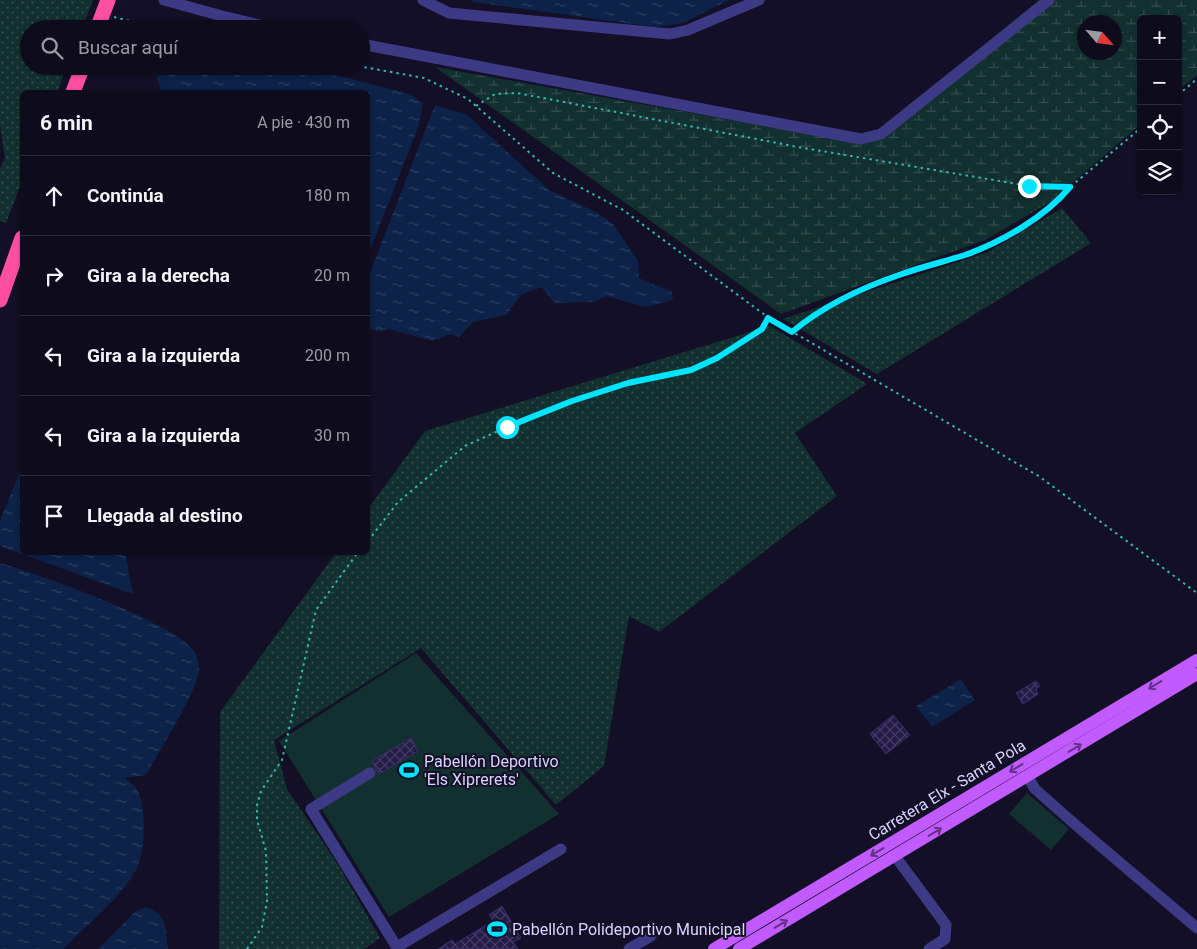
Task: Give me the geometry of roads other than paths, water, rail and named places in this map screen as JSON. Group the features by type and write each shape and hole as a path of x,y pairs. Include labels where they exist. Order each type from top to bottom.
{"highway":[{"path":"74,90 80,75"},
{"path":"0,300 20,244"}],"main road":[{"name":"Carretera Elx - Santa Pola","path":"714,949 1197,660"},
{"name":"Carretera Elx - Santa Pola","path":"739,949 1197,674"}],"street":[{"path":"164,0 239,20"},
{"path":"423,0 449,13 670,34 688,30 759,0"},
{"path":"370,46 861,139 881,134 1049,0"},
{"path":"370,773 311,809 397,948 561,849"},
{"path":"1027,776 1035,789 1197,928"},
{"path":"895,856 946,925 945,939 929,949"},
{"path":"629,949 651,936"}],"water":[{"path":"472,0 729,0 683,23 655,27 473,2"},
{"path":"157,75 331,75 409,94 423,103 419,125 370,250 370,90 161,90"},
{"path":"435,105 467,115 549,190 598,213 614,225 638,261 639,278 672,292 673,300 645,307 606,296 595,302 554,303 542,287 522,294 506,315 473,322 459,337 450,334 432,341 389,329 377,331 370,329 370,273"},
{"path":"20,471 20,553 0,546 0,521"},
{"path":"25,555 125,555 133,594"},
{"path":"0,563 44,577 104,600 161,627 182,640 195,652 199,667 198,676 186,704 146,775 125,778 136,788 142,806 144,829 142,852 136,870 113,900 63,949 0,949"},
{"path":"961,679 975,700 932,727 916,706"},
{"path":"146,907 159,914 162,919 166,929 168,949 98,949 135,912"}],"place":[{"name":"Pabellón Deportivo 'Els Xiprerets'","path":"409,770"},
{"name":"Pabellón Polideportivo Municipal","path":"497,929"}]}
